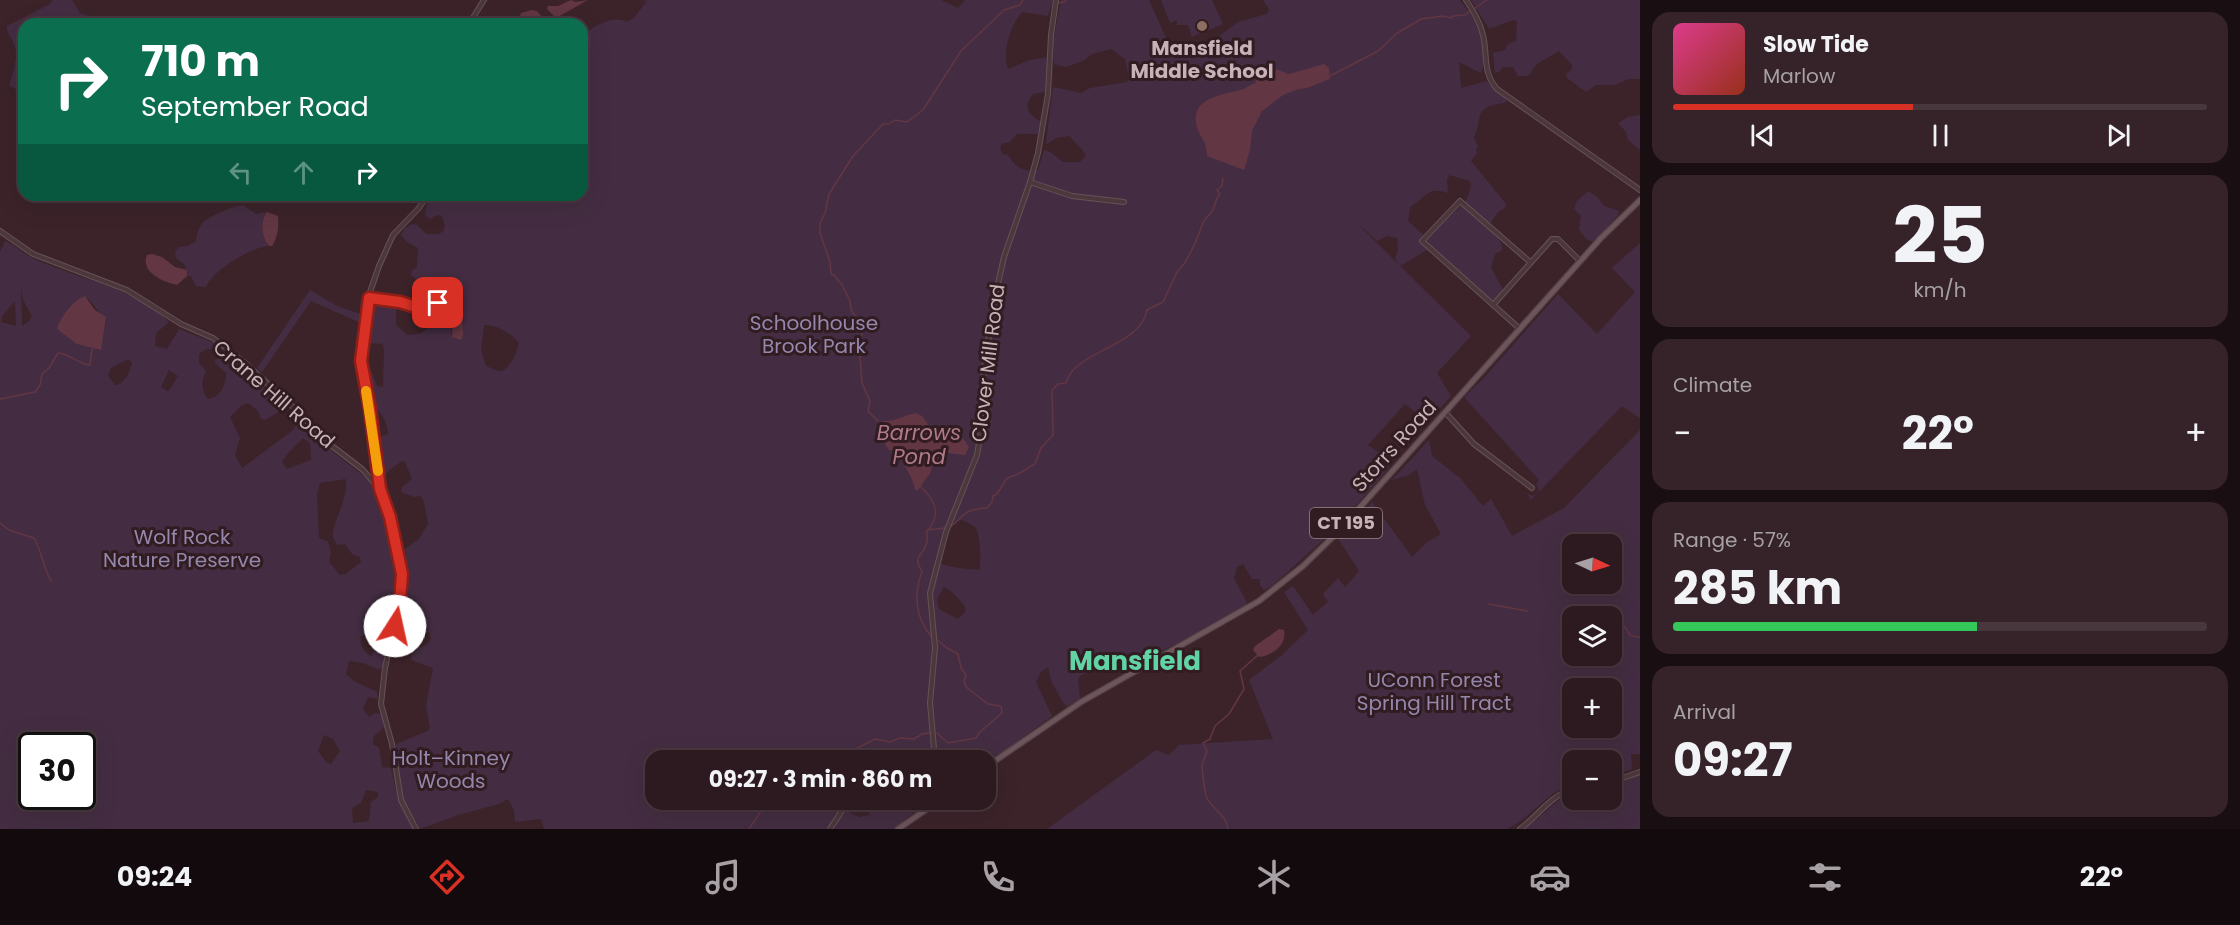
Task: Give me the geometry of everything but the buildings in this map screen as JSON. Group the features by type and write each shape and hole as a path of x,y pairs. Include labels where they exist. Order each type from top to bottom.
{"main road":[{"name":"Storrs Road","path":"996,759 1081,702 1232,617 1282,584 1324,547 1580,261 1618,220 1640,201"},
{"path":"898,829 926,810"}],"street":[{"path":"473,18 484,0"},
{"name":"Clover Mill Road","path":"934,750 930,703 934,639 930,593 946,532 977,455 984,370 994,301 1007,248 1038,153 1048,94 1051,35 1056,0"},
{"path":"1466,0 1480,26 1485,42 1488,76 1497,90 1640,190"},
{"path":"1030,182 1072,196 1124,202"},
{"path":"416,829 401,800 392,744 381,704 385,668 400,600 402,574 390,517 380,489 370,409 361,361 369,298 375,274 393,236 424,201"},
{"path":"1520,328 1422,241 1460,201 1530,262"},
{"name":"Crane Hill Road","path":"0,231 33,254 128,290 181,324 213,338 245,363 332,446 362,469 380,489"},
{"path":"1492,305 1552,239 1555,238 1580,261"},
{"path":"369,298 400,302 419,308 438,303"},
{"path":"1445,412 1473,444 1532,488"},
{"path":"1622,778 1640,772"},
{"path":"1520,829 1562,793"},
{"path":"830,829 842,810"}],"green space":[{"path":"53,0 72,0 80,13 87,15 87,18 23,18"},
{"name":"Schoolhouse Brook Park","path":"641,0 941,0 958,8 965,0 1053,0 1048,16 1022,12 1011,32 1006,55 1008,69 1030,60 1048,57 1046,92 1033,94 1028,103 1030,113 1041,122 1038,134 1017,134 1010,142 1000,146 1002,154 1008,155 1017,166 1032,171 1038,170 1044,150 1063,162 1080,162 1086,156 1070,136 1056,138 1047,144 1046,142 1053,87 1081,93 1090,88 1127,82 1129,79 1125,59 1111,49 1092,54 1083,61 1066,67 1054,64 1053,43 1061,0 1149,0 1167,40 1173,46 1185,49 1206,46 1238,22 1267,14 1269,9 1263,0 1460,0 1476,25 1482,42 1484,58 1481,73 1459,62 1461,88 1487,81 1507,100 1505,103 1483,110 1474,137 1478,147 1477,153 1471,161 1506,204 1489,225 1502,246 1502,250 1495,254 1491,267 1503,290 1494,300 1488,300 1471,282 1429,249 1400,266 1471,336 1437,373 1451,396 1428,422 1405,404 1368,445 1391,464 1384,474 1333,531 1273,585 1264,590 1260,585 1260,579 1252,579 1243,564 1237,567 1234,578 1247,603 1244,607 1144,661 1133,652 1115,659 1103,657 1093,671 1081,675 1078,679 1080,699 1067,706 1052,683 1048,667 1041,672 1036,682 1052,716 1000,754 996,755 996,750 645,750 645,810 839,810 827,829 544,829 541,819 515,822 514,810 508,799 499,804 458,815 420,829 402,796 396,744 428,731 430,728 426,706 433,668 411,660 415,651 429,643 431,638 427,628 398,634 407,582 405,549 419,539 428,524 421,496 414,497 401,492 402,487 412,479 405,462 402,461 389,470 385,476 381,475 375,438 388,434 388,430 381,414 372,406 364,371 366,368 371,371 377,386 383,387 384,352 383,344 370,343 365,339 370,309 374,304 396,309 396,325 407,335 419,334 426,330 431,296 429,285 419,282 411,275 417,267 418,248 407,242 401,235 405,228 413,224 426,234 443,232 445,226 442,216 437,215 430,219 425,215 430,201 469,203 473,201 588,201 588,31 609,20 627,22 634,18 647,1","holes":["1449,175 1470,181 1471,187 1466,201 1427,238 1408,221 1410,207 1428,193 1432,191 1448,193","1352,218 1377,241 1387,236 1397,238 1398,250 1395,258 1397,263","453,311 463,335 451,335","484,325 494,326 512,336 519,343 510,364 500,371 486,366 481,350","962,520 977,530 980,548 979,570 951,567 937,561 947,524","944,587 965,606 965,612 958,619 939,609 937,599"]},
{"path":"1161,0 1212,0 1223,24 1192,37 1188,25 1177,25 1177,20 1170,23"},
{"path":"1471,0 1640,0 1640,79 1628,79 1615,85 1596,85 1586,92 1567,78 1566,74 1572,69 1572,65 1559,51 1537,64 1528,76 1518,76 1513,67 1503,67 1495,73 1493,53 1505,50 1508,44 1516,41 1517,21 1513,20 1489,29"},
{"path":"18,20 18,91 9,85 16,54 7,26"},
{"path":"1640,115 1640,150 1628,140 1626,132 1618,123 1628,117"},
{"path":"1588,191 1604,206 1619,211 1595,241 1586,238 1579,229 1581,216 1574,209 1577,201"},
{"path":"243,205 256,214 267,212 262,229 269,246 253,250 233,260 210,280 206,287 196,286 191,276 187,276 188,272 184,264 176,258 175,252 179,247 188,246 196,241 201,225 210,217"},
{"name":"Wolf Rock Nature Preserve","path":"5,241 32,258 121,291 154,310 169,322 156,333 155,346 167,349 179,329 215,343 213,349 206,349 199,354 199,363 206,371 202,385 208,399 216,396 224,386 226,373 214,362 224,351 240,366 252,372 283,401 284,405 277,413 265,420 261,419 258,411 248,403 242,405 230,417 240,438 235,455 242,468 292,431 301,418 333,452 370,481 388,518 400,571 396,612 382,668 378,669 349,661 346,674 354,681 377,692 378,699 368,697 363,709 369,717 375,713 381,714 384,727 374,736 373,744 379,748 382,767 391,768 398,799 413,829 0,829 0,252","holes":["21,287 23,300 32,316 22,326","88,298 106,321 98,350 59,324","15,301 16,326 1,322 2,316","128,359 132,363 126,377 121,383 115,385 108,376 111,368","169,370 178,376 167,391 161,387","303,438 310,443 311,460 287,469 282,462","346,479 345,494 335,523 333,537 337,545 345,544 352,554 360,557 361,562 346,574 340,575 329,562 331,552 328,542 319,538 317,494 320,483","373,603 384,608 385,624 382,626 375,622 371,610","369,635 377,638 372,656 363,648 360,642 361,636","324,735 333,739 340,751 331,764 327,763 318,751","366,790 378,792 378,797 371,802 369,821 353,823 352,808 361,803"]},
{"path":"1640,243 1640,418 1622,406 1537,494 1539,489 1536,485 1539,480 1464,397 1483,379 1558,294 1597,334 1635,292 1612,268"},
{"path":"310,290 337,306 363,315 361,323 311,301 262,372 257,368"},
{"name":"UConn Forest Spring Hill Tract","path":"1640,430 1640,754 1631,754 1632,769 1622,773 1622,750 1562,750 1562,788 1507,829 1047,829 1156,750 1169,755 1179,745 1273,739 1249,680 1282,655 1308,630 1284,592 1293,586 1313,615 1328,602 1323,594 1338,578 1345,587 1359,571 1339,540 1372,502 1412,557 1426,543 1441,534 1425,505 1417,469 1409,475 1392,480 1429,440 1432,456 1460,478 1483,506 1491,499 1512,536 1564,508"},
{"path":"1640,775 1640,829 1525,829 1562,798 1562,810 1622,810 1622,782"},
{"path":"870,810 917,810 893,829 835,829 838,820 846,811 859,817 869,815"}],"water":[{"path":"571,0 576,2 588,0 556,18 547,9 548,6 558,6"},
{"path":"537,11 543,18 520,18 521,13"},
{"path":"1324,64 1329,68 1330,79 1283,95 1262,111 1252,131 1250,150 1244,170 1207,156 1206,145 1197,127 1196,117 1202,104 1216,96 1256,83 1255,76 1261,69 1279,70 1289,74"},
{"path":"267,212 278,216 278,231 272,246 266,242 263,233 262,224"},
{"path":"147,255 162,257 175,267 187,270 187,276 177,285 160,279 147,266"},
{"path":"85,296 95,310 106,317 101,350 77,344 57,329 68,310 76,301"},
{"path":"456,308 462,312 463,335 461,340 452,337 453,311"},
{"name":"Barrows Pond","path":"916,413 922,416 930,427 943,426 949,433 961,435 969,447 965,455 947,453 933,462 930,474 916,491 897,452 889,450 883,441 878,425 883,421"},
{"path":"1279,629 1284,630 1281,645 1274,652 1259,657 1253,650 1255,646"}],"waterway":[{"path":"881,424 868,411 870,401 862,383 860,357 853,350 860,343 863,328 851,310 850,301 842,285 831,274 830,262 820,233 820,223 825,213 829,194 853,156 883,124 889,124 895,120 907,122 923,110 961,51 1004,10 1020,5 1023,0"},
{"path":"1058,3 1066,0"},
{"path":"1475,8 1487,0"},
{"path":"1330,76 1378,51 1396,34 1421,19 1443,16 1451,18 1465,15 1470,11"},
{"path":"950,527 969,511 987,508 1007,478 1035,464 1041,448 1053,435 1052,390 1058,384 1066,383 1071,372 1081,363 1133,333 1142,322 1147,310 1163,302 1178,270 1192,250 1203,223 1213,210 1220,194 1217,190 1222,186 1223,179"},
{"path":"0,399 35,392 40,385 42,374 49,368 58,353 90,365 92,349"},
{"path":"921,487 930,496 935,506 935,517 929,529"},
{"path":"0,523 9,530 34,538 51,581"},
{"path":"932,637 919,614 917,597 922,571 918,559 927,543 927,530 945,528"},
{"path":"1489,604 1527,611"},
{"path":"1622,625 1631,636 1640,637"},
{"path":"936,639 958,654 961,668 966,675 964,681 966,687 988,704 1001,706 1002,713 976,738 948,743 937,733"},
{"path":"1228,829 1225,820 1206,796 1202,765 1207,751 1203,743 1210,739 1215,726 1229,714 1244,689 1240,671 1258,655"},
{"path":"854,750 875,739 890,742 900,738 914,739 922,734 930,733"},
{"path":"749,829 762,810"}],"slow traffic":[{"path":"366,391 378,471"}],"place":[{"name":"Mansfield Middle School","path":"1202,26"}],"district":[{"name":"Mansfield","path":"1135,661"}],"route":[{"path":"395,626 402,574 390,517 380,489 370,409 361,368 362,346 369,298 400,302 419,308 438,303"}],"park label":[{"name":"Holt–Kinney Woods","path":"451,770"}]}
